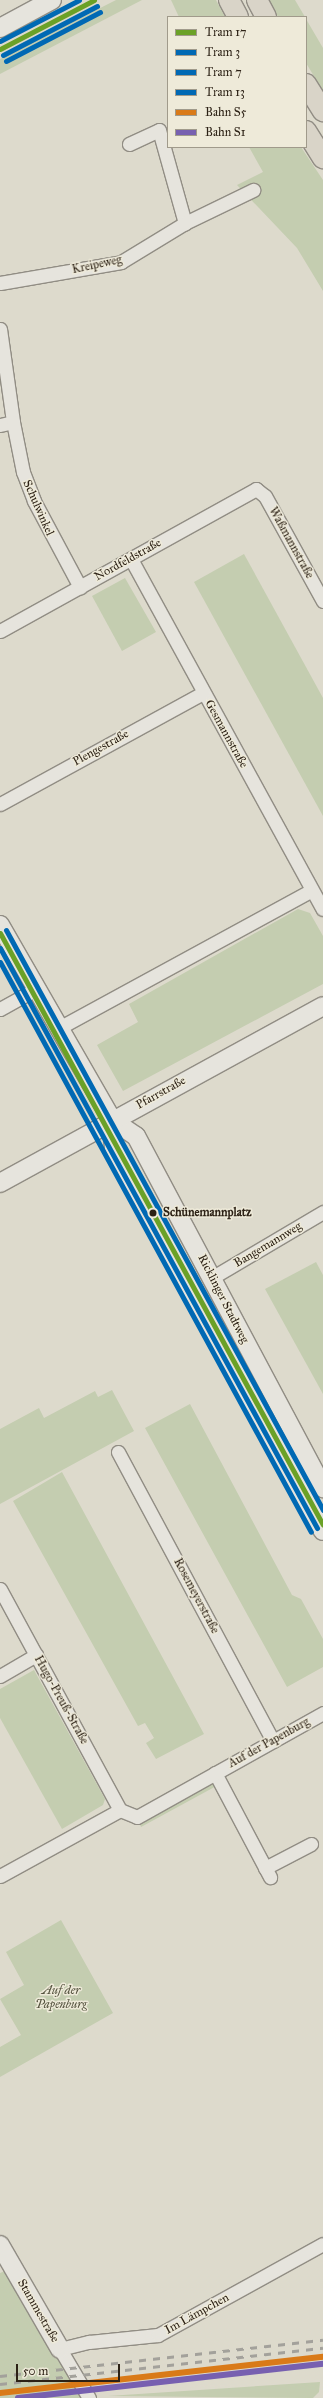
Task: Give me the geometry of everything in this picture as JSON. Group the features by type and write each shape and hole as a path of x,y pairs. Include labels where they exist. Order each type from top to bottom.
{"main road":[{"path":"229,0 237,16"},
{"path":"257,0 265,16"},
{"path":"307,86 323,111"},
{"path":"307,134 323,158"}],"street":[{"path":"0,28 52,0"},
{"path":"129,144 159,130 185,223"},
{"name":"Kreipeweg","path":"0,283 121,262 185,223 253,190"},
{"name":"Schulwinkel","path":"0,329 13,422 23,472 34,501 80,587"},
{"path":"0,425 13,422"},
{"name":"Nordfeldstraße","path":"0,631 256,489"},
{"name":"Waßmannstraße","path":"256,489 265,496 323,601"},
{"name":"Gesmannstraße","path":"131,558 203,693 323,910"},
{"name":"Plengestraße","path":"0,804 203,693"},
{"path":"57,1029 312,890"},
{"name":"Ricklinger Stadtweg","path":"0,925 57,1029 112,1120 136,1136 213,1277 323,1488"},
{"path":"0,1009 36,989"},
{"name":"Pfarrstraße","path":"0,1183 112,1120 323,1006"},
{"name":"Ricklinger Stadtweg","path":"112,1120 114,1148 323,1531"},
{"name":"Bangemannweg","path":"213,1277 323,1212"},
{"name":"Rosemeyerstraße","path":"118,1452 273,1741"},
{"name":"Hugo-Preuß-Straße","path":"0,1589 120,1810"},
{"path":"0,1676 36,1655"},
{"name":"Auf der Papenburg","path":"120,1810 137,1817 323,1713"},
{"name":"Auf der Papenburg","path":"215,1773 267,1872 311,1844"},
{"path":"0,1876 120,1810"},
{"name":"Im Lämpchen","path":"60,2349 89,2342 158,2335 323,2244"},
{"name":"Stammestraße","path":"0,2245 89,2398"}],"green space":[{"path":"116,0 142,0 0,74 0,59"},
{"path":"171,0 216,0 224,16 179,16"},
{"path":"269,0 295,0 304,16 277,16"},
{"path":"307,21 323,48 323,91 307,65"},
{"path":"250,148 302,148 323,180 323,291 297,248 237,185 263,172"},
{"path":"244,554 323,698 323,816 194,582"},
{"path":"125,578 156,632 122,651 92,596"},
{"path":"298,909 310,913 323,936 323,984 123,1091 97,1045 138,1022 129,1004"},
{"path":"316,1262 323,1275 323,1394 265,1289"},
{"path":"112,1390 134,1431 0,1504 0,1429 39,1408 44,1418 95,1391 98,1397"},
{"path":"190,1404 292,1595 301,1599 323,1639 323,1667 287,1687 145,1428"},
{"path":"62,1472 204,1734 156,1759 146,1743 154,1738 145,1723 138,1726 13,1501"},
{"path":"34,1670 105,1799 103,1805 62,1829 0,1718 0,1689"},
{"path":"215,1773 220,1784 141,1827 137,1817"},
{"name":"Auf der Papenburg","path":"61,1920 113,2013 0,2077 0,2047 21,2035 0,1999 24,1985 6,1952"},
{"path":"13,2268 89,2398 0,2398 0,2273"},
{"path":"320,2382 319,2392 313,2398 108,2396"}],"railway":[{"path":"0,2376 323,2340"},
{"path":"0,2384 323,2348"}],"tram line":[{"name":"7","path":"0,41 79,0"},
{"name":"17","path":"0,49 94,0"},
{"name":"3","path":"3,55 97,6"},
{"name":"13","path":"6,61 100,12"},
{"name":"7","path":"6,930 323,1510"},
{"name":"17","path":"0,933 323,1525"},
{"name":"3","path":"0,948 317,1528"},
{"name":"13","path":"0,962 311,1532"}],"rail line":[{"name":"S5","path":"0,2393 323,2357"},
{"name":"S1","path":"18,2398 323,2364"}],"place":[{"name":"Schünemannplatz","path":"153,1213"}]}
